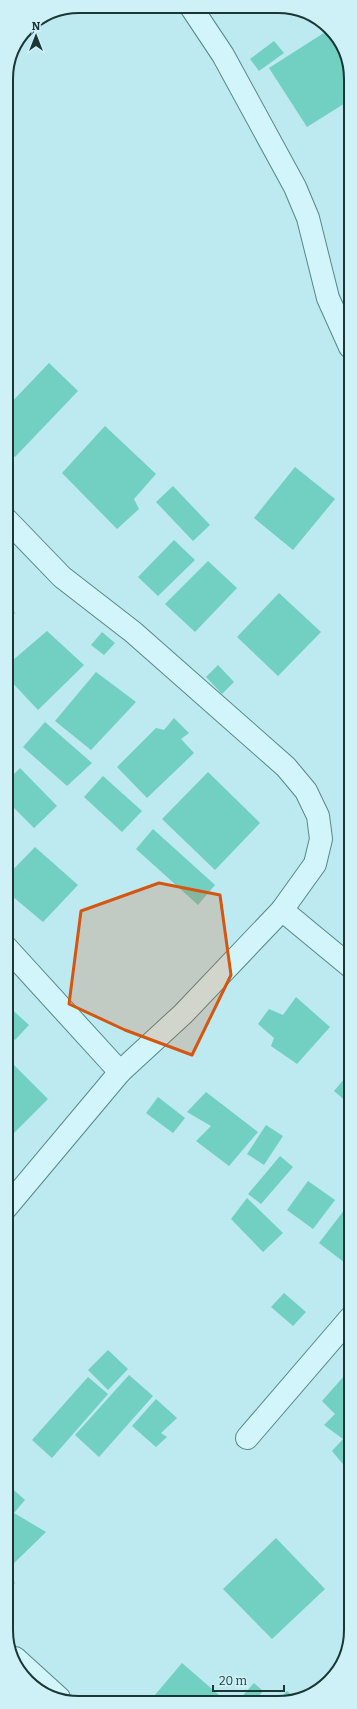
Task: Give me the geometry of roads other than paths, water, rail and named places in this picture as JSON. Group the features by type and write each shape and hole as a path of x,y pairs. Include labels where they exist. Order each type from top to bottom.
{"street":[{"path":"195,13 226,62 295,187 308,218 328,298 344,334"},
{"path":"13,526 62,578 133,632 286,767 306,791 318,816 321,839 315,864 282,910 183,1014 120,1072 13,1200"},
{"path":"282,910 344,961"},
{"path":"13,955 120,1072"},
{"path":"247,1438 344,1325"},
{"path":"23,1666 48,1688"}]}
